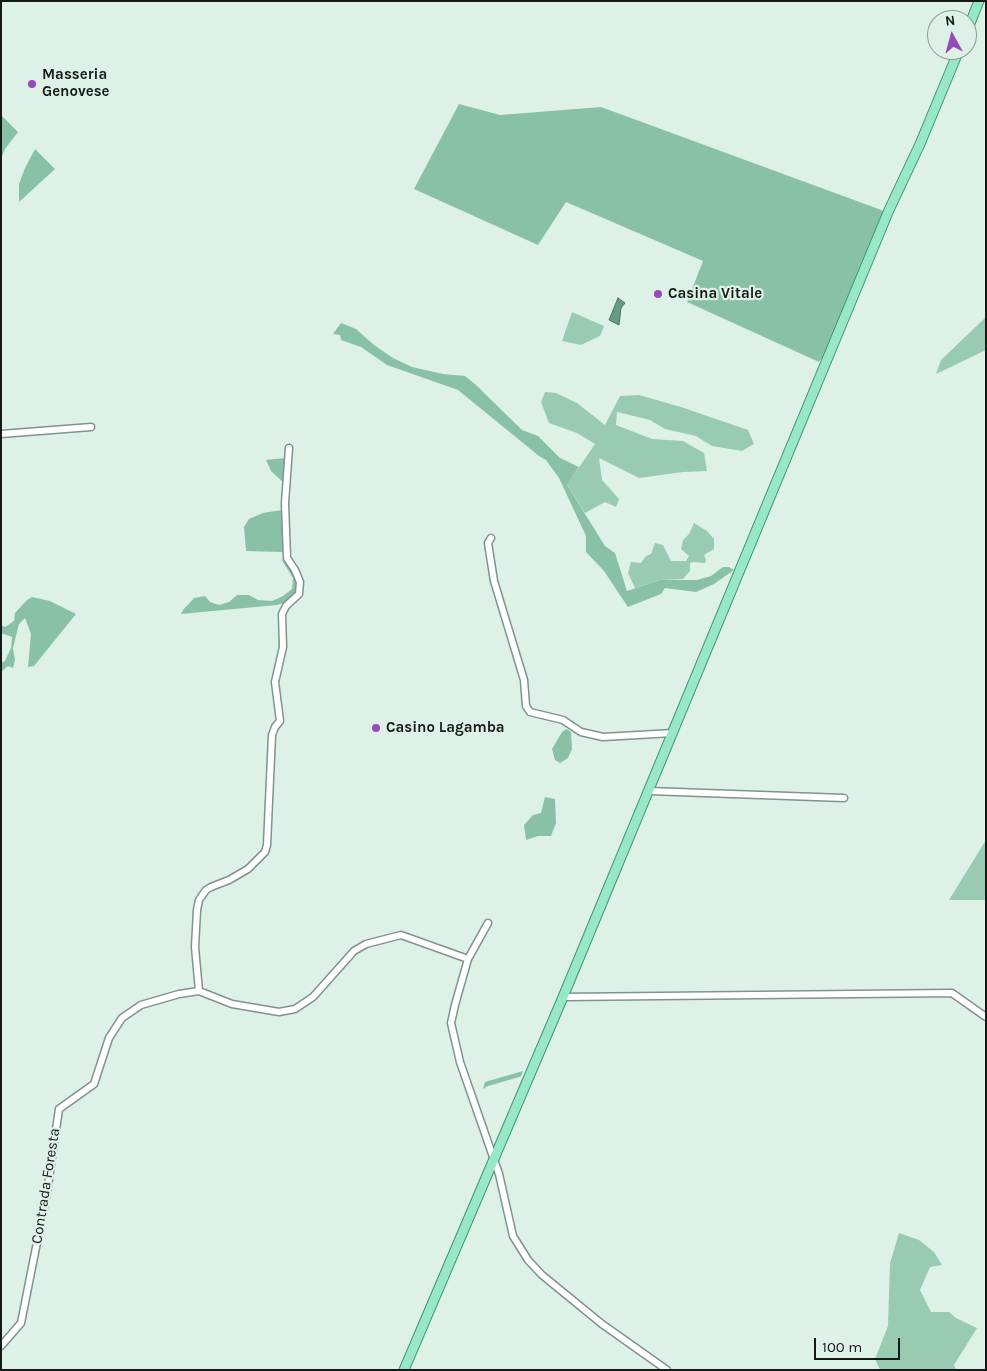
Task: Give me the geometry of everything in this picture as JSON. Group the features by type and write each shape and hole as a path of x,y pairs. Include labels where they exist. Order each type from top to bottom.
{"main road":[{"path":"404,1370 563,997 890,210 955,60"}],"street":[{"path":"1,434 91,428"},
{"path":"289,448 285,503 287,558 300,582 299,594 286,606 282,614 283,647 275,682 280,721 272,735 265,852 248,869 210,887 199,900 196,910 195,947 199,991 232,1004 279,1012 295,1009 313,997 354,951 366,944 401,935 468,959"},
{"path":"491,538 488,543 494,581 524,680 526,706 530,712 563,720 581,732 603,737 673,733"},
{"path":"649,791 844,798"},
{"path":"488,924 468,959 454,1005 451,1023 460,1062 500,1174 513,1236 528,1260 542,1275 602,1324 668,1370"},
{"name":"Contrada Foresta","path":"1,1346 21,1323 47,1192 59,1109 94,1084 109,1038 122,1018 141,1005 178,994 199,991"},
{"path":"563,997 952,993 986,1017"}],"shaded area":[{"path":"459,104 500,115 601,107 884,211 824,355 819,362 687,302 703,261 566,202 538,245 414,189"},
{"path":"1,115 18,132 5,149 1,159"},
{"path":"35,149 55,169 19,202 19,184"},
{"path":"618,298 625,303 621,308 619,325 609,320"},
{"path":"572,312 604,326 600,336 581,345 562,341"},
{"path":"986,317 986,350 936,374 941,360"},
{"path":"341,323 356,329 393,358 412,367 443,374 465,376 522,430 538,436 560,458 579,467 567,485 605,546 615,553 627,591 660,580 697,580 711,576 723,567 729,567 734,570 714,584 696,592 665,588 661,594 628,607 604,571 586,552 586,536 559,478 546,460 458,390 387,365 361,347 341,340 340,335 333,334"},
{"path":"545,392 556,393 577,403 605,425 620,396 639,395 748,430 754,444 742,451 712,446 696,436 665,429 650,420 617,412 616,425 652,439 683,441 704,453 707,471 639,478 599,458 602,480 619,499 616,507 605,502 585,513 567,485 595,444 577,433 549,423 541,402"},
{"path":"285,458 284,483 271,471 266,460"},
{"path":"282,510 283,552 246,551 244,527 249,519 263,513"},
{"path":"694,523 707,531 714,539 714,549 704,555 705,563 690,563 690,571 683,579 660,580 635,588 628,573 631,562 641,563 646,556 651,554 655,543 663,545 671,561 686,561 689,556 681,549 683,540 689,534"},
{"path":"281,559 288,565 297,583 297,591 287,602 277,605 181,614 194,598 205,596 210,602 219,605 229,602 237,595 249,595 258,600 272,601 283,596 292,589 293,578"},
{"path":"32,597 50,601 76,614 34,666 28,667 31,634 25,618 19,624 13,648 15,660 13,668 8,666 1,672 1,663 5,661 11,648 12,637 1,633 1,625 5,627 14,621 15,613"},
{"path":"566,729 571,732 572,749 568,758 560,763 555,760 552,749 562,732"},
{"path":"545,797 555,799 556,823 551,836 538,836 526,840 524,825 533,815 541,813"},
{"path":"986,840 986,900 949,900"},
{"path":"523,1071 519,1077 483,1089 485,1082"},
{"path":"899,1233 919,1240 934,1252 942,1265 930,1267 920,1290 931,1312 949,1312 956,1318 977,1328 954,1365 956,1370 880,1370 875,1359 888,1326 890,1263"}],"place":[{"name":"Masseria Genovese","path":"32,84"},
{"name":"Casina Vitale","path":"658,294"},
{"name":"Casino Lagamba","path":"376,728"}]}
